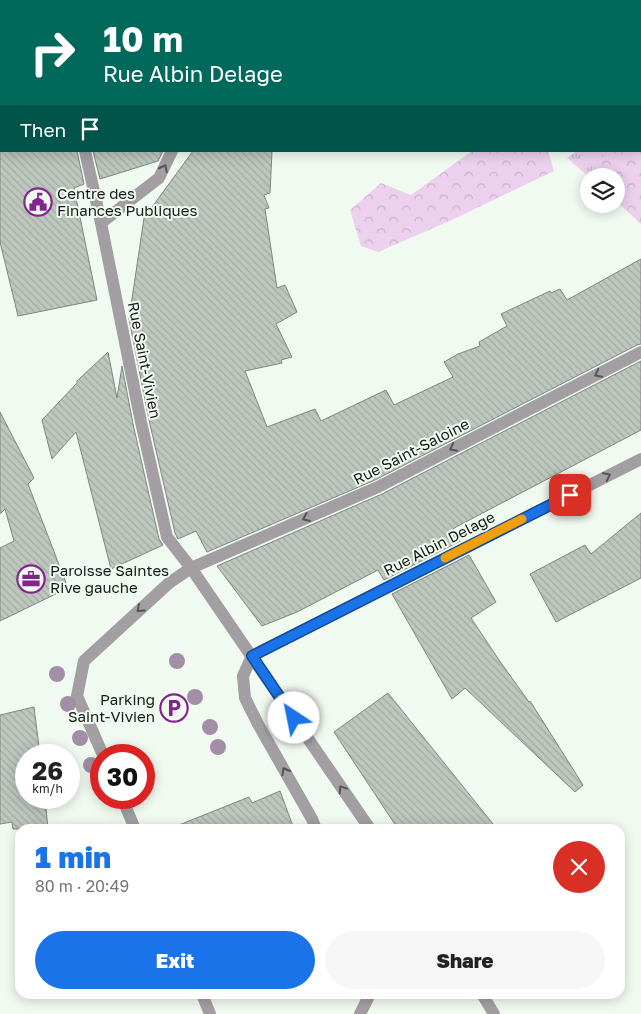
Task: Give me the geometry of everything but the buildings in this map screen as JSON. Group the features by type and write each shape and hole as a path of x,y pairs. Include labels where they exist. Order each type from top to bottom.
{"street":[{"name":"Rue Saint-Vivien","path":"85,152 102,223 141,422 168,537 367,824"},
{"path":"102,223 159,178 172,152"},
{"name":"Rue Saint-Saloine","path":"98,744 77,696 84,661 169,583 191,568 378,487 641,352"},
{"name":"Rue Albin Delage","path":"252,656 641,459"},
{"path":"252,656 243,676 245,698 313,824"},
{"path":"127,809 134,824"},
{"path":"204,999 210,1014"},
{"path":"360,1014 368,999"},
{"path":"485,999 494,1014"}],"green space":[{"path":"471,152 548,152 554,171 454,219 378,252 361,246 350,210 381,183 411,195"},
{"path":"575,152 641,152 641,223 625,193 625,168 580,169 567,158"},
{"path":"604,152 641,152 641,224 625,209 625,168 601,168"}],"slow traffic":[{"path":"445,558 522,519"}],"place":[{"name":"Centre des Finances Publiques","path":"38,202"},
{"name":"Paroisse Saintes Rive gauche","path":"31,579"},
{"name":"Parking Saint-Vivien","path":"174,708"}],"route":[{"path":"294,718 252,656 570,495"}]}
